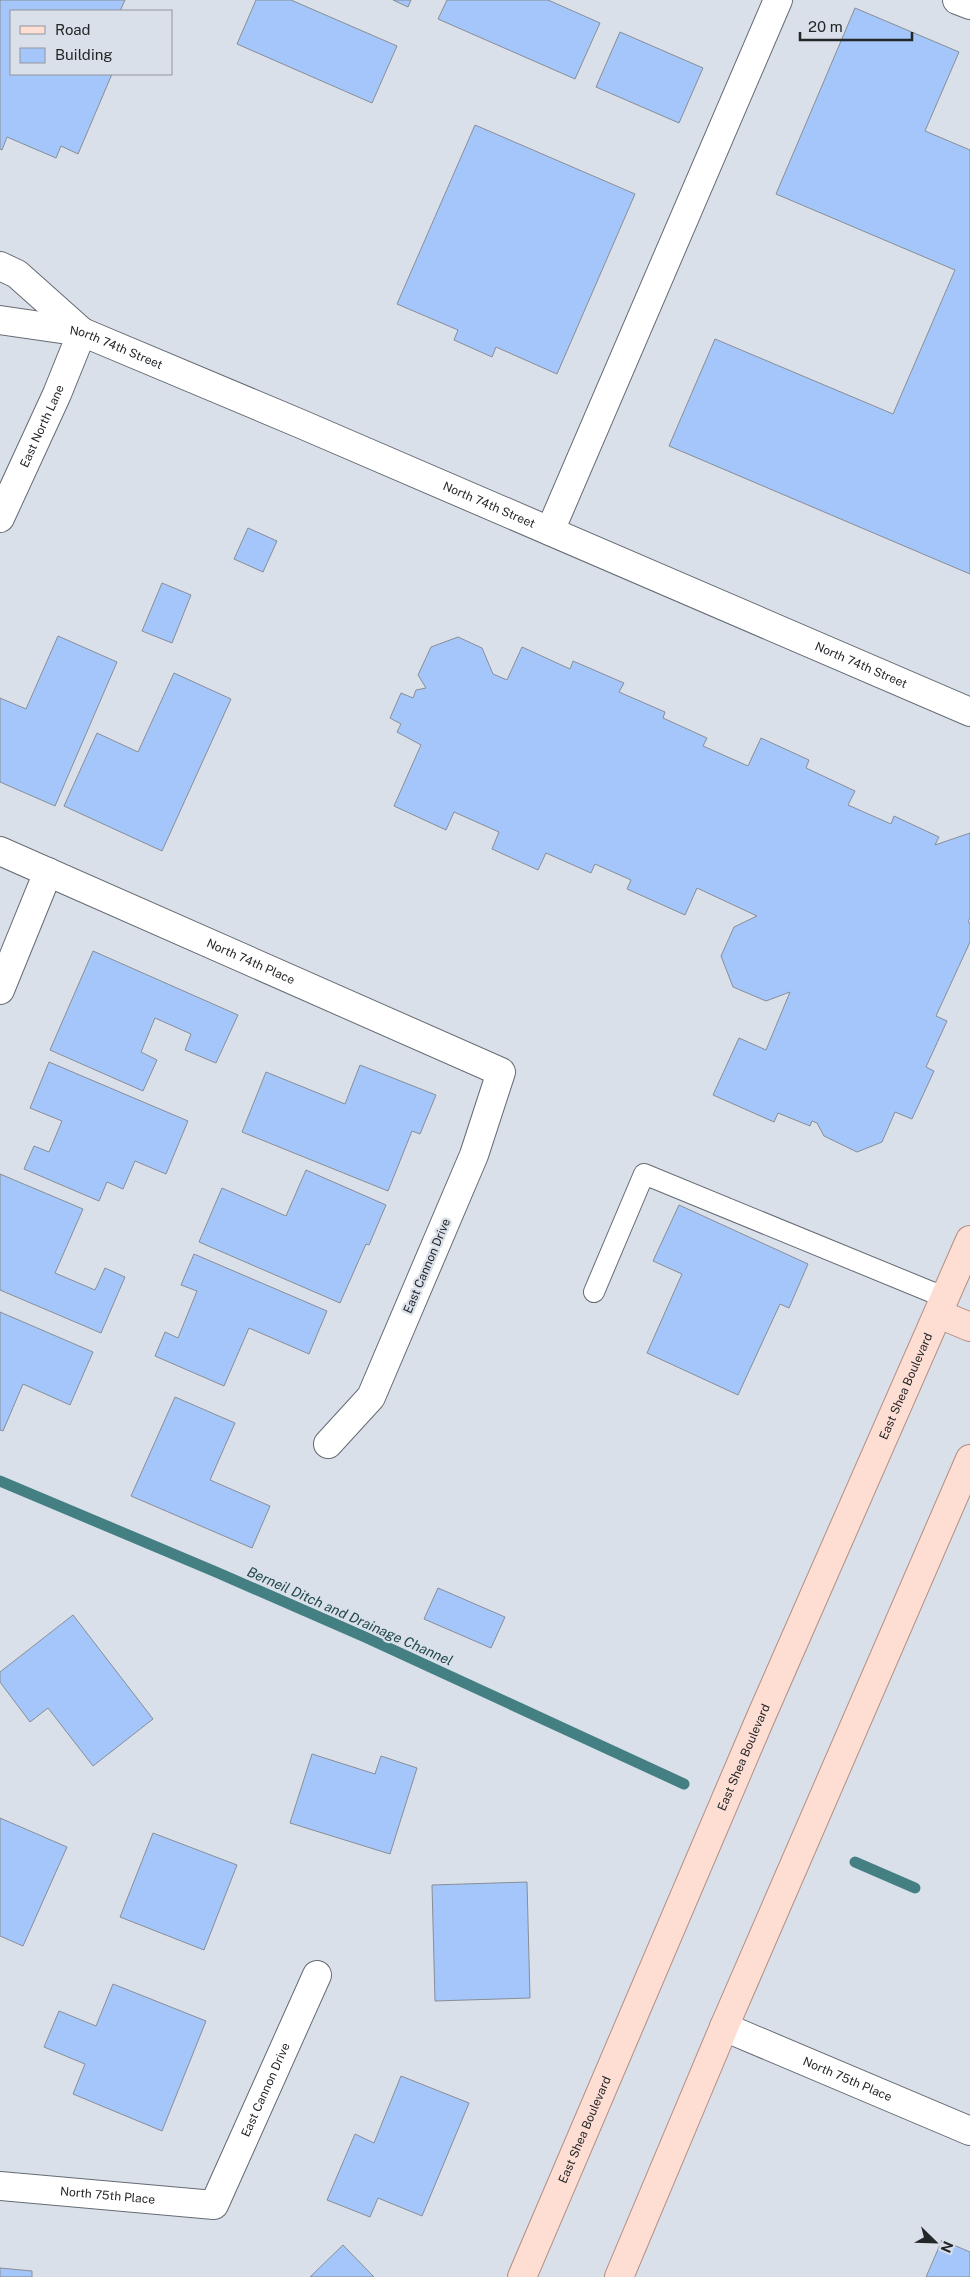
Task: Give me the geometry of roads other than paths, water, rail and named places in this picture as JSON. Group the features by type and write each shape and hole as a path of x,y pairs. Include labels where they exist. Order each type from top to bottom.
{"main road":[{"name":"East Shea Boulevard","path":"522,2277 764,1710 970,1240"},
{"path":"942,1306 970,1328"},
{"path":"619,2277 724,2027 970,1460"}],"street":[{"path":"550,531 778,0"},
{"path":"957,0 970,4"},
{"path":"0,266 17,274 82,332"},
{"name":"North 74th Street","path":"0,320 82,332 301,424 970,712"},
{"name":"East North Lane","path":"0,518 57,394 82,332"},
{"name":"North 74th Place","path":"0,851 501,1072"},
{"path":"0,990 48,872"},
{"name":"East Cannon Drive","path":"328,1444 371,1397 474,1155 501,1072"},
{"name":"East Cannon Drive","path":"214,2204 317,1974"},
{"name":"North 75th Place","path":"724,2027 970,2131"},
{"name":"North 75th Place","path":"0,2186 214,2204"}],"lane":[{"path":"594,1292 644,1174 942,1306"}],"waterway":[{"name":"Berneil Ditch and Drainage Channel","path":"0,1481 365,1637 684,1784"},
{"path":"855,1862 915,1888"}]}
